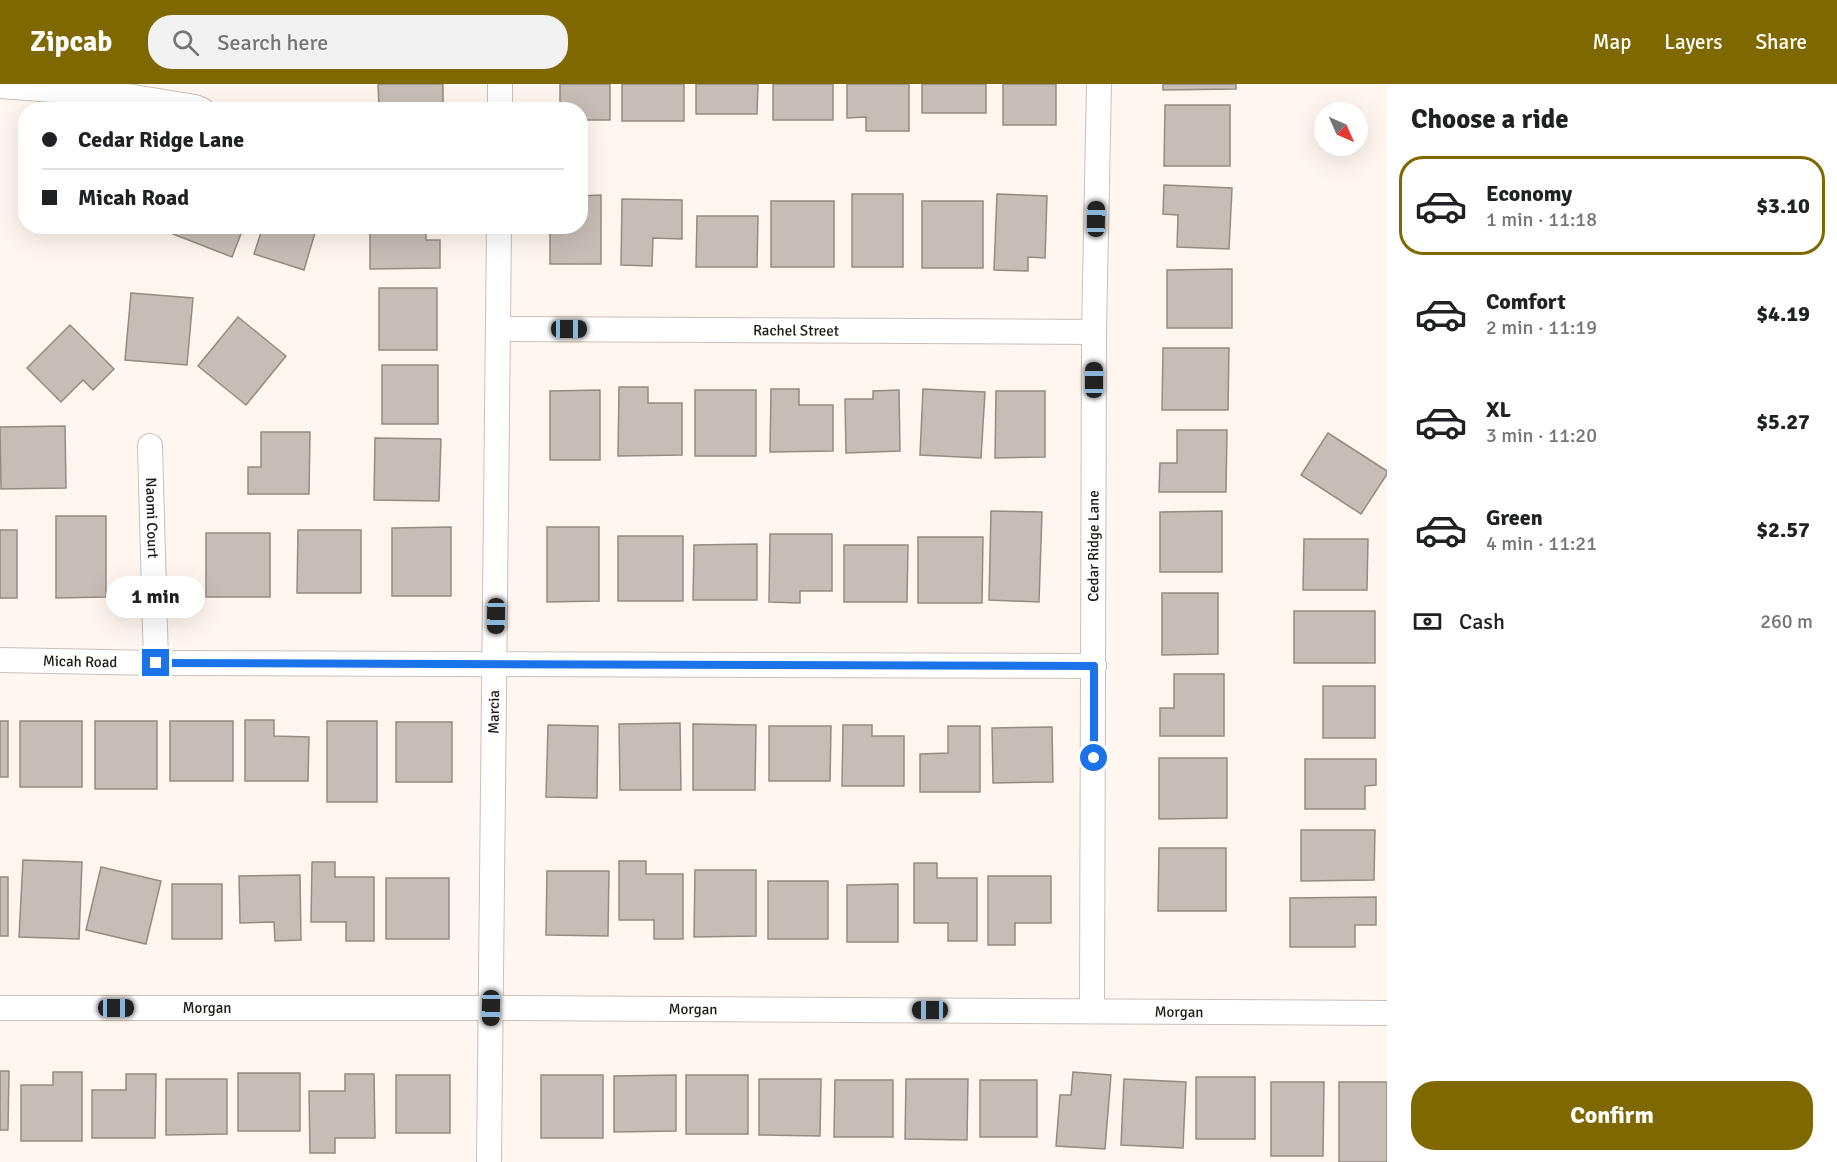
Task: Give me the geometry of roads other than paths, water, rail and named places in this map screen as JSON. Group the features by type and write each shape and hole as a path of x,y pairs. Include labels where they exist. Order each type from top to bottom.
{"street":[{"path":"500,84 500,102"},
{"name":"Cedar Ridge Lane","path":"1092,1010 1094,332 1099,84"},
{"path":"0,86 121,95 168,102"},
{"name":"Marcia","path":"489,1162 499,234"},
{"name":"Rachel Street","path":"498,329 1094,332"},
{"name":"Naomi Court","path":"150,446 156,663"},
{"name":"Micah Road","path":"0,660 156,663 1094,666"},
{"name":"Morgan","path":"0,1008 1092,1010 1387,1013"}]}
